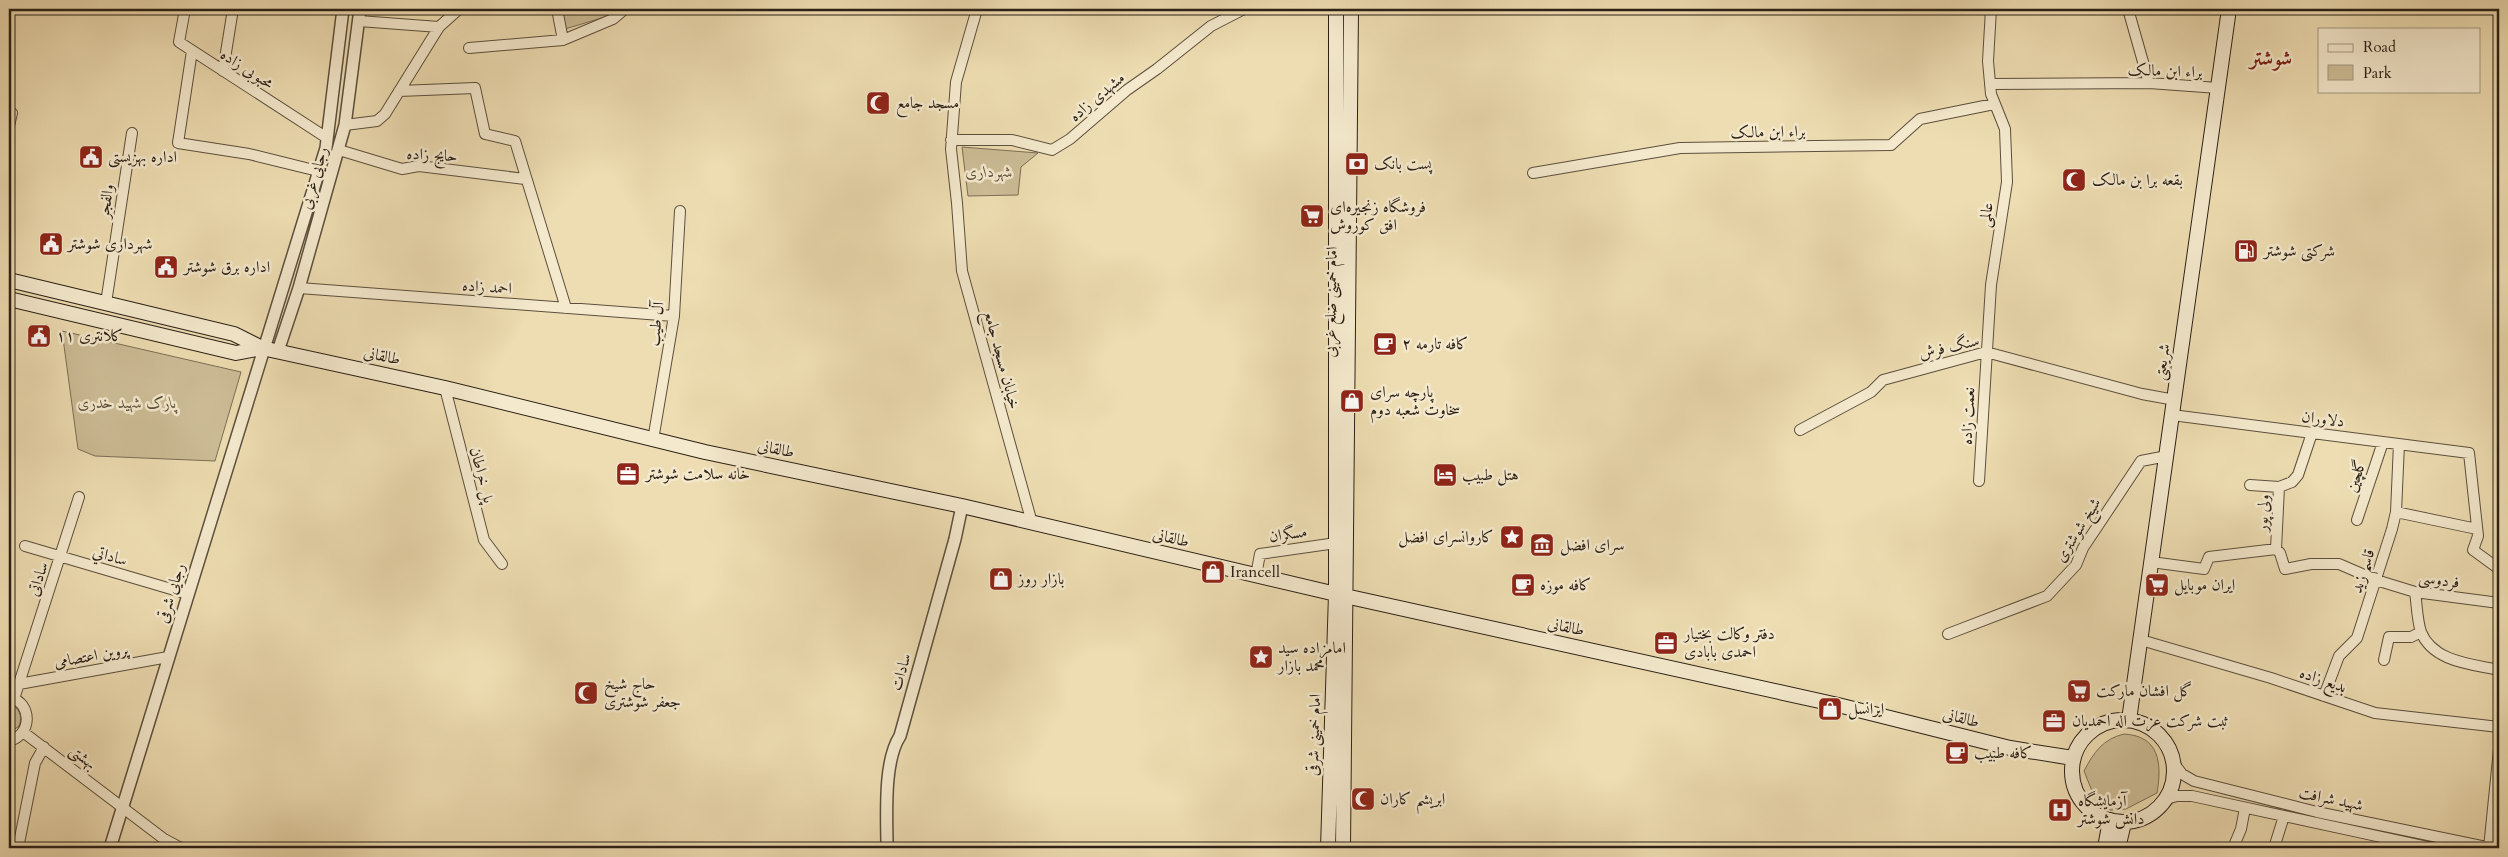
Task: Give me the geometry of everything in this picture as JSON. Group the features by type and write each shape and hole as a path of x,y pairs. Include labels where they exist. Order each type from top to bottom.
{"main road":[{"name":"امام خمینی ضلع غربی","path":"1336,9 1336,543 1341,595"},
{"name":"امام خمینی ضلع غربی","path":"1341,595 1351,9"},
{"name":"شریعتی","path":"2129,720 2230,9"},
{"name":"طالقانی","path":"9,280 234,334 262,348 445,388 653,440 962,506 1341,595 1838,705 2010,748 2073,758"},
{"name":"طالقانی","path":"9,299 236,353 262,348"},
{"name":"امام خمینی شرقی","path":"1328,848 1341,595"},
{"name":"امام خمینی شرقی","path":"1341,595 1344,848"},
{"path":"2114,720 2129,720 2145,725 2158,734 2168,747 2173,762 2173,781 2166,799 2153,813 2136,821 2117,822 2100,818 2086,807 2076,793 2071,775 2073,758 2079,744 2088,733 2100,724 2114,720"},
{"path":"2105,848 2117,822"},
{"path":"2117,822 2118,848"}],"street":[{"name":"محبوبی زاده","path":"185,9 179,42 327,138"},
{"path":"223,71 233,9"},
{"name":"رجایی غربی","path":"262,348 327,138 342,9"},
{"name":"رجایی غربی","path":"278,351 299,288 345,125 360,9"},
{"path":"345,125 377,121 384,114 439,27 458,9"},
{"path":"556,9 563,40"},
{"path":"469,48 563,40 613,19 625,9"},
{"path":"951,140 956,82 977,9"},
{"name":"مشهدی زاده","path":"951,140 1012,140 1052,150 1070,139 1126,90 1158,69 1211,26 1244,9"},
{"name":"عالمی","path":"1986,352 1991,285 2007,182 2005,129 1994,104 1990,84 1988,61 1991,9"},
{"path":"2128,9 2149,83"},
{"path":"359,21 439,27"},
{"path":"192,51 178,143 249,154 318,171"},
{"name":"براء ابن مالک","path":"1990,84 2149,83 2218,88"},
{"path":"399,91 475,88 485,134 515,141 566,308"},
{"name":"براء ابن مالک","path":"1533,173 1680,148 1891,145 1920,119 1994,104"},
{"path":"9,126 12,113"},
{"name":"والفجر","path":"106,304 132,133"},
{"name":"خیابان مسجد جامع","path":"951,140 962,271 1032,523"},
{"name":"حایج زاده","path":"339,150 402,169 419,166 526,179"},
{"name":"آل طیب","path":"653,440 674,316 680,211"},
{"name":"احمد زاده","path":"299,288 674,316"},
{"name":"رجایی شرقی","path":"110,848 262,348"},
{"name":"سنگ فرش","path":"1800,430 1871,392 1883,380 1986,352 2142,394 2175,400"},
{"name":"نعمت زاده","path":"1979,481 1986,352"},
{"name":"پل خراطان","path":"445,388 484,540 502,564"},
{"name":"دلاوران","path":"2172,416 2469,453 2477,529"},
{"name":"ولی پور","path":"2276,550 2279,487 2292,482 2298,475 2312,433"},
{"name":"گلچین","path":"2357,520 2383,442"},
{"name":"قاسم زید","path":"2324,696 2338,656 2357,638 2376,580 2396,512 2399,444"},
{"name":"شیخ شوشتری","path":"1948,634 2047,596 2076,565 2083,548 2141,461 2167,456"},
{"path":"2250,485 2279,487"},
{"name":"ساداتی","path":"12,698 19,684 80,497"},
{"name":"سادات","path":"887,848 887,806 892,747 900,736 955,539 962,506"},
{"path":"2396,512 2477,529 2478,536 2473,550 2499,568"},
{"name":"مسگران","path":"1257,570 1260,554 1336,543"},
{"name":"ساداتي","path":"25,546 188,594"},
{"path":"2151,562 2204,569 2209,558 2276,550"},
{"name":"فردوسی","path":"2276,550 2280,553 2285,569 2311,564 2339,564 2376,580 2414,592 2499,603"},
{"path":"2414,592 2421,632 2431,646 2444,657 2499,670"},
{"path":"2384,660 2389,637 2411,637 2421,632"},
{"name":"بدیع زاده","path":"2141,640 2270,678 2375,713 2499,727"},
{"name":"پروین اعتصامی","path":"19,684 168,657"},
{"path":"9,741 20,736 23,732 27,716 20,703 12,698"},
{"name":"بهشتی","path":"23,732 164,839 181,848"},
{"path":"18,848 35,763 44,747"},
{"path":"2490,848 2499,749"},
{"name":"شهید شرافت","path":"2173,762 2182,774 2194,781 2317,812 2490,848"},
{"name":"شهید شرافت","path":"2166,799 2177,796 2192,796 2432,848"},
{"path":"2233,848 2241,829 2245,808"},
{"path":"2274,848 2284,816"}],"green space":[{"path":"562,9 611,9 612,12 605,17 565,29"},
{"name":"شهرداری","path":"962,147 1038,153 1021,167 1018,195 968,196"},
{"name":"پارک شهید خدری","path":"62,331 241,372 215,461 95,456 78,449"},
{"path":"9,704 18,710 21,719 19,726 9,733"},
{"path":"2124,734 2145,740 2156,753 2159,772 2157,793 2126,809 2110,810 2092,791 2084,771 2100,747 2110,739"}],"place":[{"name":"مسجد جامع","path":"878,103"},
{"name":"اداره بهزیستی","path":"91,157"},
{"name":"پست بانک","path":"1357,164"},
{"name":"بقعه برا بن مالک","path":"2074,180"},
{"name":"فروشگاه زنجیره‌ای افق کوروش","path":"1312,216"},
{"name":"شهرداری شوشتر","path":"51,244"},
{"name":"شرکتی شوشتر","path":"2246,251"},
{"name":"اداره برق شوشتر","path":"166,267"},
{"name":"کلانتری ۱۱","path":"39,336"},
{"name":"کافه تارمه ۲","path":"1385,344"},
{"name":"پارچه سرای سخاوت شعبه دوم","path":"1352,401"},
{"name":"خانه سلامت شوشتر","path":"628,474"},
{"name":"هتل طبیب","path":"1445,475"},
{"name":"کاروانسرای افضل","path":"1512,537"},
{"name":"سرای افضل","path":"1542,545"},
{"name":"Irancell","path":"1213,572"},
{"name":"بازار روز","path":"1001,579"},
{"name":"کافه موزه","path":"1523,585"},
{"name":"ایران موبایل","path":"2157,585"},
{"name":"دفتر وکالت بختیار احمدی بابادی","path":"1666,643"},
{"name":"امامزاده سید محمد بازار","path":"1261,657"},
{"name":"گل افشان مارکت","path":"2079,691"},
{"name":"حاج شیخ جعفر شوشتری","path":"586,693"},
{"name":"ایرانسل","path":"1830,709"},
{"name":"ثبت شرکت عزت اله احمدیان","path":"2054,721"},
{"name":"کافه طبیب","path":"1957,753"},
{"name":"ابریشم کاران","path":"1363,799"},
{"name":"آزمایشگاه دانش شوشتر","path":"2060,810"}],"district":[{"name":"شوشتر","path":"2271,58"}]}
